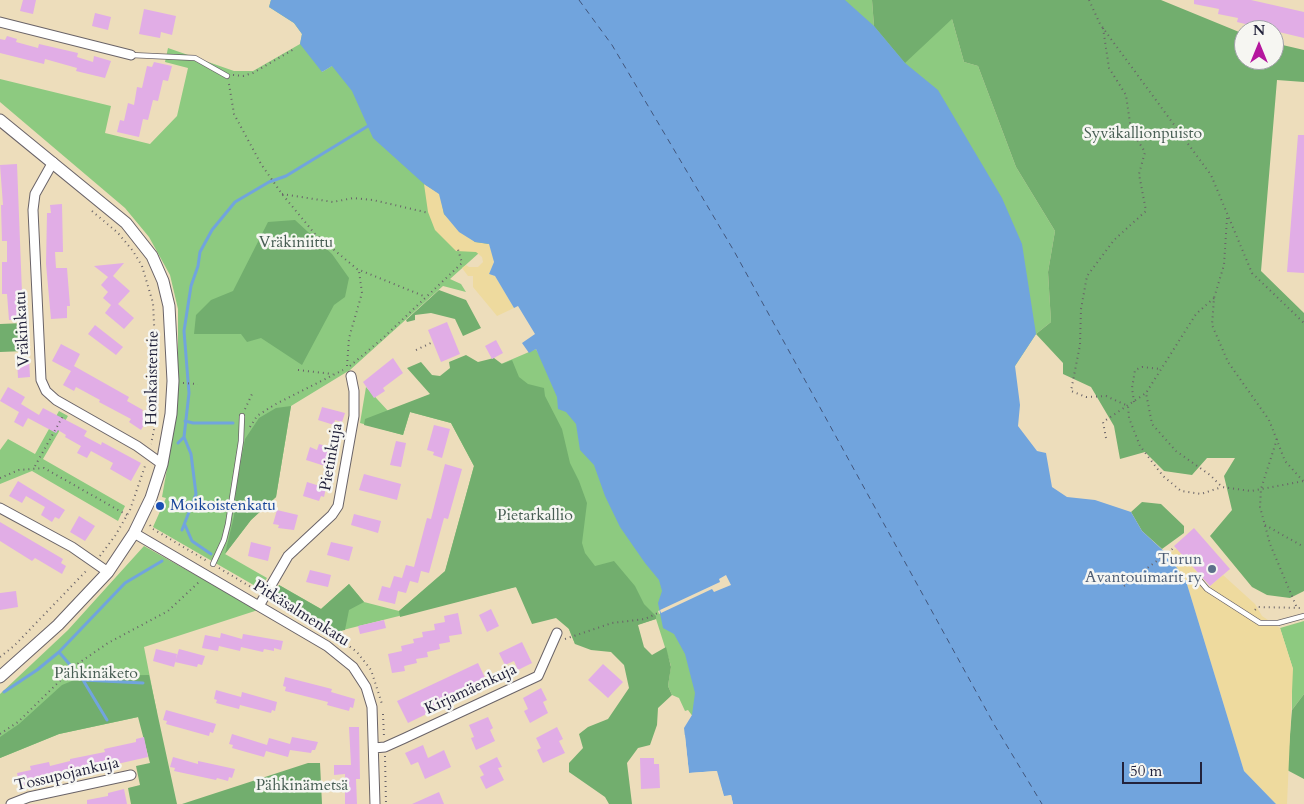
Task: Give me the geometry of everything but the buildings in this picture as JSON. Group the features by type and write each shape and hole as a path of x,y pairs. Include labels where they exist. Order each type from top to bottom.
{"street":[{"path":"0,22 131,55"},
{"name":"Honkaistentie","path":"0,120 126,223 152,256 163,281 169,306 173,381 171,414 162,464 151,498 134,533 108,572 58,625 0,677"},
{"name":"Vräkinkatu","path":"53,162 35,194 34,210 41,380 46,391 68,407 162,464"},
{"name":"Pietinkuja","path":"260,606 288,556 332,515 338,506 354,416 354,392 349,372"},
{"path":"0,508 72,547 108,572"},
{"name":"Pitkäsalmenkatu","path":"134,533 340,654 361,676 372,707 375,804"},
{"name":"Kirjamäenkuja","path":"374,748 385,747 538,676 557,633"},
{"name":"Tossupojankuja","path":"11,804 29,797 131,775"}],"lane":[{"path":"131,55 195,58 227,76"},
{"path":"213,564 224,540 240,442 242,416"},
{"path":"1196,576 1207,589 1260,623 1278,623 1304,616"}],"path":[{"path":"1089,0 1103,28 1207,169 1252,273 1304,323"},
{"path":"1103,28 1109,68 1126,94 1132,130 1144,152 1139,174 1146,211 1114,240 1087,276 1081,309 1080,345 1071,391 1086,397 1106,396 1128,406"},
{"path":"294,49 254,73 243,76 227,76 234,114 268,175 315,234 358,270 426,297"},
{"path":"282,194 333,202 353,198 373,200 429,213"},
{"path":"0,657 95,563 115,536 137,494 149,455 155,425 157,384 153,304 142,266 118,233 90,209"},
{"path":"1227,215 1224,265 1214,298 1212,325 1228,362 1269,420 1285,462 1304,482"},
{"path":"298,370 333,374 349,372 462,264 457,246"},
{"path":"349,372 349,338 362,293 358,270"},
{"path":"1106,438 1103,422 1146,393 1196,314 1214,298"},
{"path":"416,350 433,342"},
{"path":"1134,402 1132,388 1135,370 1142,367 1161,369"},
{"path":"240,442 257,416 333,374"},
{"path":"173,381 198,384"},
{"path":"242,416 253,392"},
{"path":"1146,393 1152,424 1176,451 1210,475 1222,487"},
{"path":"1128,406 1129,418 1140,446 1163,476 1181,491 1201,494 1222,487 1251,492 1304,482"},
{"path":"34,467 68,407"},
{"path":"1277,439 1261,489 1260,507 1285,583 1297,608"},
{"path":"0,478 34,467 44,468 127,514"},
{"path":"1265,525 1304,547"},
{"path":"1124,586 1175,547"},
{"path":"0,734 18,722 76,665 108,643 168,611 201,580"},
{"path":"60,599 64,603"},
{"path":"1248,614 1258,607 1304,608"},
{"path":"553,644 612,623 645,619 660,612"},
{"path":"384,728 386,804"}],"green space":[{"name":"Vräkiniittu","path":"271,0 313,0 322,72 353,53 489,244 450,279 461,284 466,292 443,286 350,370 291,406 276,497 251,520 225,554 267,578 262,585 257,587 153,527 166,498 162,497 172,440 178,384 178,309 170,275 149,237 125,208 0,102 0,79 111,106 105,133 150,144 177,116 188,68 165,62 168,48 234,71 253,71 300,44 302,34 294,23 269,7"},
{"path":"819,0 872,0 874,26 952,19 964,62 978,66 1016,167 1055,231 1048,272 1051,322 1036,334 1015,366"},
{"name":"Syväkallionpuisto","path":"872,0 1161,0 1234,30 1234,70 1284,70 1284,45 1304,50 1304,82 1277,80 1261,271 1304,313 1304,591 1290,598 1267,595 1252,587 1210,536 1232,510 1224,476 1235,458 1207,458 1192,475 1164,471 1145,452 1120,459 1114,426 1091,387 1063,374 1063,363 1036,334 1051,322 1048,272 1055,231 1016,167 978,66 964,62 952,19 905,63 874,26"},
{"path":"295,220 332,254 349,278 345,297 334,305 302,365 261,338 247,342 241,334 194,334 196,315 211,300 233,291 268,222"},
{"path":"439,290 466,300 481,328 463,336 455,319 431,313 415,315 415,320 407,322 406,320"},
{"path":"24,323 25,351 0,352 0,324"},
{"name":"Pietarkallio","path":"536,349 678,602 658,611 659,614 677,606 687,613 699,725 688,710 685,711 679,698 672,695 668,686 671,666 656,619 575,644 561,610 515,587 335,632 276,598 275,593 279,585 321,609 349,584 364,602 399,611 445,572 474,466 451,423 410,412 403,435 360,423 366,387 389,412"},
{"name":"Pietarkallio","path":"466,355 478,362 494,358 502,364 512,360 519,377 528,384 544,388 545,396 562,429 570,463 587,503 582,543 585,553 595,566 614,561 635,586 644,604 656,616 656,619 638,625 644,647 652,655 666,647 671,667 668,686 672,695 658,708 657,725 650,745 638,748 627,763 632,804 609,804 605,797 569,772 569,763 583,748 579,734 588,727 608,719 629,688 624,665 611,652 591,650 575,644 569,629 556,618 532,624 516,587 400,617 399,611 445,571 474,466 451,423 410,412 403,435 364,425 365,419 430,394 407,368 421,362 432,375 440,376 450,368 449,362"},
{"path":"291,406 276,497 251,520 225,554 234,516 236,488 245,439 259,418 276,408"},
{"path":"59,411 68,416 43,459 125,506 118,521 32,471 0,484 0,450 8,439 35,454"},
{"path":"1142,502 1161,504 1184,526 1184,533 1162,549 1142,531 1131,512"},
{"name":"Pähkinäketo","path":"144,546 258,610 144,647 157,713 59,734 0,758 0,694 68,630"},
{"path":"349,584 364,602 349,610 345,630 335,632 278,600 275,596 279,585 321,609"},
{"path":"1304,621 1304,694 1292,710 1292,692 1279,678 1293,669 1280,628"},
{"path":"149,675 177,804 131,804 128,788 140,785 136,766 150,763 138,717 59,734 0,758 0,737 19,724 62,685 84,676"},
{"path":"1304,694 1304,779 1287,770 1292,710"},
{"name":"Pähkinämetsä","path":"308,763 320,763 322,804 182,804"}],"sand":[{"path":"424,184 440,194 444,214 475,242 489,244 494,257 489,274 495,276 514,308 497,316 473,287 473,276 468,276 462,268 466,265 478,267 483,262 482,257 476,252 456,251 435,230 428,212"},
{"path":"1177,548 1209,587 1223,575 1255,604 1262,616 1280,628 1293,669 1287,804 1276,804 1244,771 1186,581 1168,555"}],"water":[{"path":"271,0 845,0 874,26 905,63 938,90 1002,198 1022,244 1036,334 1015,366 1020,405 1018,426 1037,451 1046,453 1052,487 1067,497 1095,500 1131,512 1142,531 1168,555 1186,581 1244,771 1276,804 733,804 731,795 724,797 716,771 689,773 684,728 692,715 695,693 685,654 674,634 663,628 658,603 662,591 659,580 620,527 605,496 594,465 580,450 576,424 566,412 558,409 557,397 536,349 529,353 522,343 535,334 518,306 514,308 495,276 489,274 494,262 489,244 475,242 459,232 444,214 439,194 424,184 373,138 352,91 332,66 322,72 300,44 302,34 294,23 269,7"}],"pier":[{"path":"726,575 731,585 714,592 712,589 661,613 660,610 720,582 719,579"},
{"path":"682,735 685,735 689,773 717,771 724,796 731,795 733,804 731,804 729,798 722,798 715,774 687,775"}],"waterway":[{"path":"182,530 196,494 191,454 184,437 189,393 184,331 191,286 198,266 200,252 212,230 235,202 269,182 286,176 368,126"},
{"path":"185,421 193,423 233,423"},
{"path":"178,443 184,437"},
{"path":"185,525 192,541 211,554"},
{"path":"4,692 37,670 59,652 125,583 162,561"},
{"path":"59,652 83,680 107,720"},
{"path":"83,680 143,683"}],"ferry route":[{"path":"579,0 612,45 734,251 995,726 1042,804"}],"place":[{"name":"Moikoistenkatu","path":"160,506"},
{"name":"Turun Avantouimarit ry","path":"1212,569"}]}
